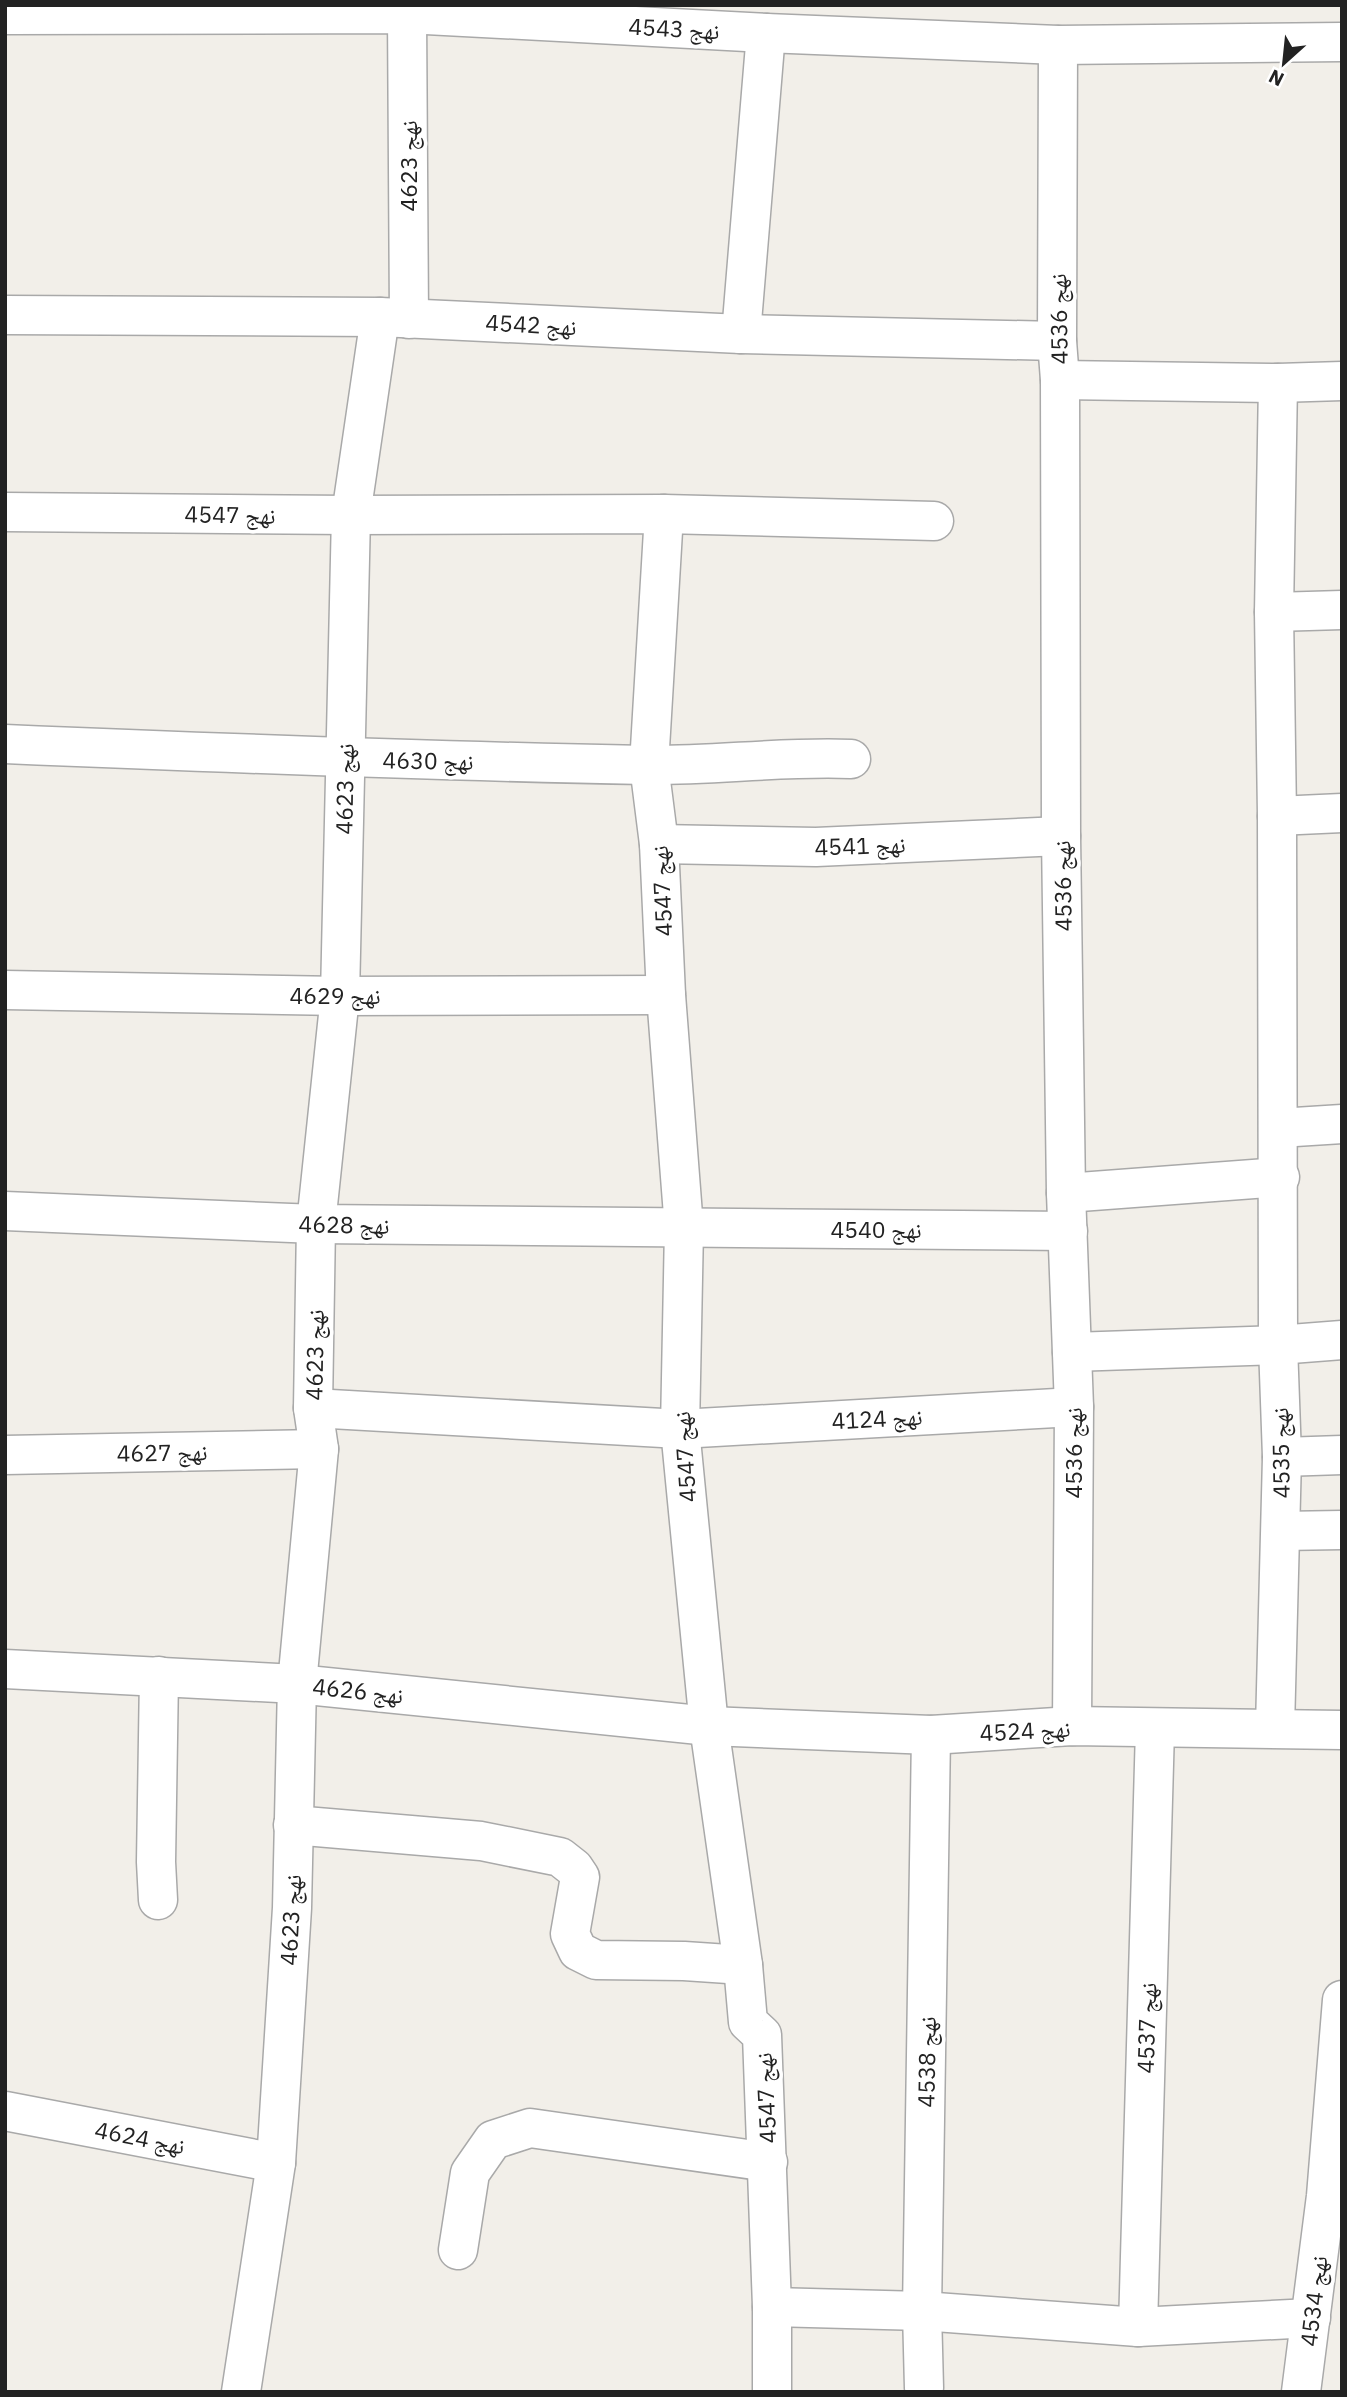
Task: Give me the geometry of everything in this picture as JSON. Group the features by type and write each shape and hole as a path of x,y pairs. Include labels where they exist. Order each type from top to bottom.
{"street":[{"name":"نهج 4543","path":"5,15 407,14 1058,45 1342,42"},
{"name":"نهج 4623","path":"241,2392 275,2163 292,1908 297,1684 319,1449 313,1408 316,1224 340,996 351,515 394,318 407,14"},
{"path":"741,334 766,33"},
{"name":"نهج 4536","path":"1058,45 1057,341 1060,380 1061,836 1066,1193 1074,1407 1072,1726"},
{"name":"نهج 4542","path":"5,315 394,318 741,334 1057,341"},
{"path":"1060,380 1278,383 1342,380"},
{"name":"نهج 4535","path":"1275,1728 1282,1457 1278,1345 1278,816 1273,611 1278,383"},
{"name":"نهج 4547","path":"5,512 664,514 934,521"},
{"name":"نهج 4547","path":"664,514 649,765 659,844 666,995 684,1228 680,1429 709,1726 743,1965 748,2022 762,2035 768,2162 772,2392"},
{"path":"1273,611 1342,610"},
{"name":"نهج 4630","path":"5,744 344,758 649,765 809,757 851,759"},
{"path":"1278,816 1342,813"},
{"name":"نهج 4541","path":"659,844 816,847 1061,836"},
{"name":"نهج 4629","path":"5,990 340,996 666,995"},
{"path":"1279,1128 1342,1124"},
{"path":"1066,1193 1280,1177"},
{"name":"نهج 4628","path":"5,1210 316,1224 684,1228"},
{"name":"نهج 4540","path":"684,1228 1068,1231"},
{"path":"1072,1352 1278,1345 1342,1340"},
{"name":"نهج 4124","path":"313,1408 680,1429 1074,1407"},
{"name":"نهج 4627","path":"5,1455 319,1449"},
{"path":"1282,1457 1342,1455"},
{"path":"1281,1531 1342,1530"},
{"name":"نهج 4626","path":"5,1669 297,1684 709,1726"},
{"path":"158,1900 156,1862 159,1676"},
{"name":"نهج 4524","path":"709,1726 931,1735 1072,1726 1342,1730"},
{"name":"نهج 4537","path":"1138,2327 1155,1729"},
{"name":"نهج 4538","path":"924,2388 922,2311 931,1735"},
{"path":"293,1825 481,1841 560,1857 574,1868 580,1877 570,1934 578,1951 596,1960 743,1965"},
{"name":"نهج 4534","path":"1301,2392 1311,2318 1334,2197 1342,2000"},
{"name":"نهج 4624","path":"5,2111 275,2163"},
{"path":"458,2249 470,2173 493,2140 530,2128 768,2162"},
{"path":"772,2307 922,2311 1138,2327 1311,2318"}]}
